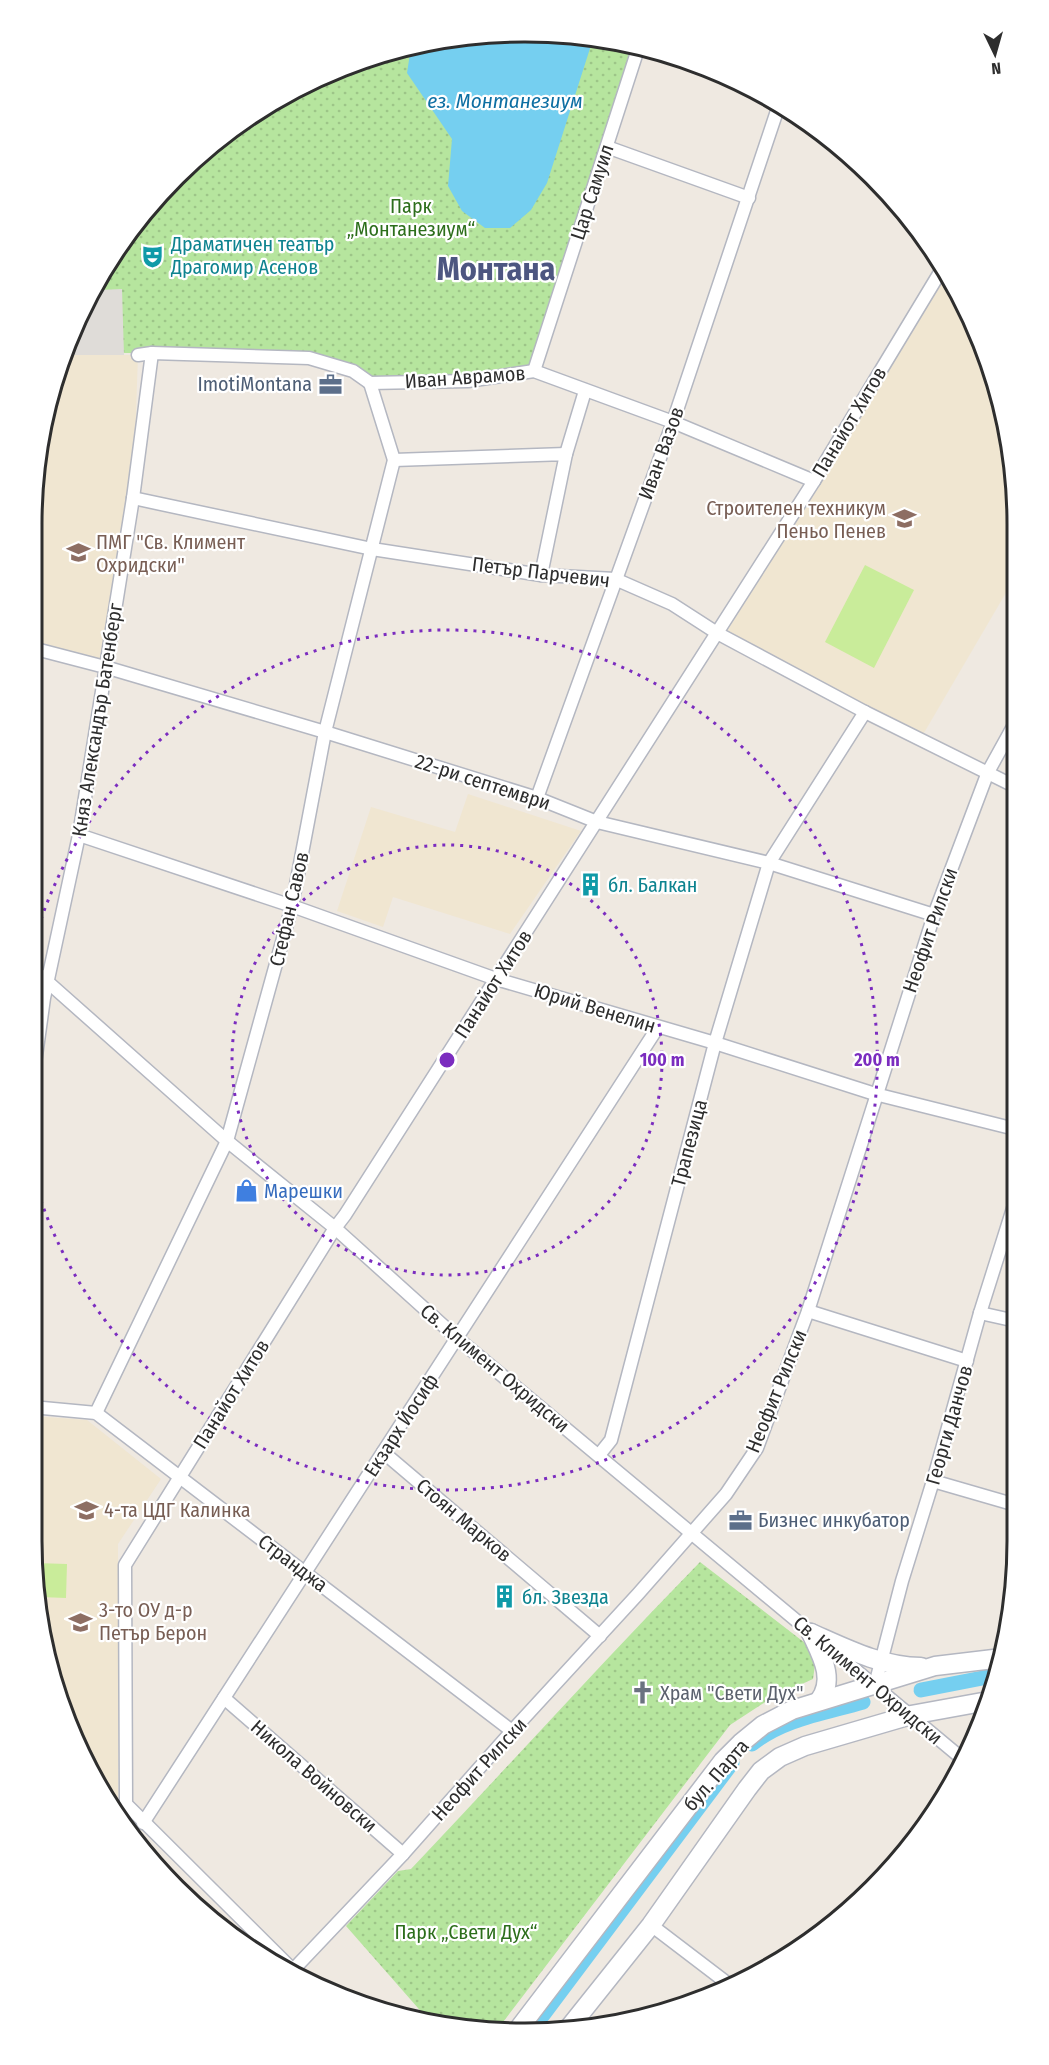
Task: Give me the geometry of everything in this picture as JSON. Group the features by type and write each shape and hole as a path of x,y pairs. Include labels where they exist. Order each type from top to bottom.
{"main road":[{"path":"811,1633 852,1652 880,1661 914,1667 934,1666"},
{"path":"811,1633 828,1678 825,1694 819,1701"},
{"name":"бул. Парта","path":"523,2023 723,1761 763,1725 792,1710 934,1666 992,1659"},
{"name":"бул. Парта","path":"575,2020 651,1924 761,1771 780,1757 805,1746 911,1715 978,1703"}],"street":[{"name":"Цар Самуил","path":"534,371 636,55"},
{"name":"Иван Вазов","path":"537,798 673,422 776,113"},
{"path":"607,147 749,198"},
{"name":"Панайот Хитов","path":"273,1952 126,1804 124,1571 131,1554 335,1228 814,481 938,276"},
{"path":"138,355 152,353 309,358 353,371 370,383 394,460 566,454"},
{"name":"Княз Александър Батенберг","path":"42,1021 79,835 133,498 152,353"},
{"name":"Иван Аврамов","path":"370,383 468,381 534,371 673,422 814,481"},
{"path":"541,575 566,454 585,391"},
{"name":"Стефан Савов","path":"96,1413 227,1141 292,906 325,732 394,460"},
{"name":"Петър Парчевич","path":"133,498 372,549 541,575 615,579 672,604 717,633 865,712 1007,782"},
{"name":"22-ри септември","path":"42,651 325,732 537,798 597,822 769,863 934,915"},
{"name":"Трапезица","path":"599,1455 611,1440 715,1043 769,863 865,712"},
{"name":"Неофит Рилски","path":"298,1966 403,1854 726,1494 757,1448 808,1311 875,1094 934,915 988,772 1007,738"},
{"name":"Юрий Венелин","path":"79,835 292,906 496,979 715,1043 875,1094 1007,1127"},
{"name":"Св. Климент Охридски","path":"42,977 227,1141 335,1228 457,1338 957,1754"},
{"name":"Екзарх Йосиф","path":"143,1823 658,1027"},
{"name":"Георги Данчов","path":"874,1684 980,1313 1007,1227"},
{"path":"808,1311 967,1361"},
{"path":"980,1313 1007,1319"},
{"path":"42,1408 96,1413"},
{"name":"Странджа","path":"96,1413 512,1731"},
{"name":"Стоян Марков","path":"383,1452 600,1636"},
{"path":"933,1481 1007,1502"},
{"name":"Никола Войновски","path":"224,1698 403,1854"},
{"path":"651,1924 723,1980"}],"shaded area":[{"name":"Строителен техникум Пеньо Пенев","path":"940,280 970,340 991,400 998,430 1006,493 1007,591 921,738 726,633"},
{"path":"122,289 124,355 73,355 103,290"},
{"name":"ПМГ \"Св. Климент Охридски\"","path":"73,355 138,355 133,498 105,667 42,651 42,524 46,462 58,400"},
{"path":"468,794 581,831 510,934 393,897 383,927 337,911 371,807 455,832"},
{"path":"42,1417 87,1420 161,1479 118,1544 118,1800 92,1754 79,1725 58,1665 51,1635 43,1572"}],"green space":[{"name":"Парк „Монтанезиум“","path":"524,42 587,46 635,55 534,371 370,383 334,365 152,353 74,353 107,283 123,256 142,231 183,183 256,123 311,92 340,79 400,58 430,51 493,43"},
{"path":"865,565 914,590 874,668 825,642"},
{"name":"Парк „Свети Дух“","path":"700,1562 805,1643 815,1665 813,1679 773,1697 730,1725 503,2022 462,2019 421,2012 346,1926 398,1871 411,1869"},
{"path":"43,1563 67,1564 66,1598 45,1597"}],"water":[{"name":"ез. Монтанезиум","path":"524,42 591,47 547,183 531,210 510,228 485,228 462,211 448,186 452,139 407,73 410,56 462,46"}],"waterway":[{"path":"921,1690 987,1677"},
{"path":"752,1744 777,1728 863,1702"},
{"path":"537,2023 732,1763"}],"place":[{"name":"Драматичен театър Драгомир Асенов","path":"153,256"},
{"name":"ImotiMontana","path":"330,384"},
{"name":"Строителен техникум Пеньо Пенев","path":"904,519"},
{"name":"ПМГ \"Св. Климент Охридски\"","path":"78,553"},
{"name":"бл. Балкан","path":"590,885"},
{"name":"Марешки","path":"246,1191"},
{"name":"4-та ЦДГ Калинка","path":"86,1510"},
{"name":"Бизнес инкубатор","path":"740,1520"},
{"name":"бл. Звезда","path":"504,1597"},
{"name":"3-то ОУ д-р Петър Берон","path":"81,1622"},
{"name":"Храм \"Свети Дух\"","path":"642,1693"}],"district":[{"name":"Монтана","path":"496,269"}]}
